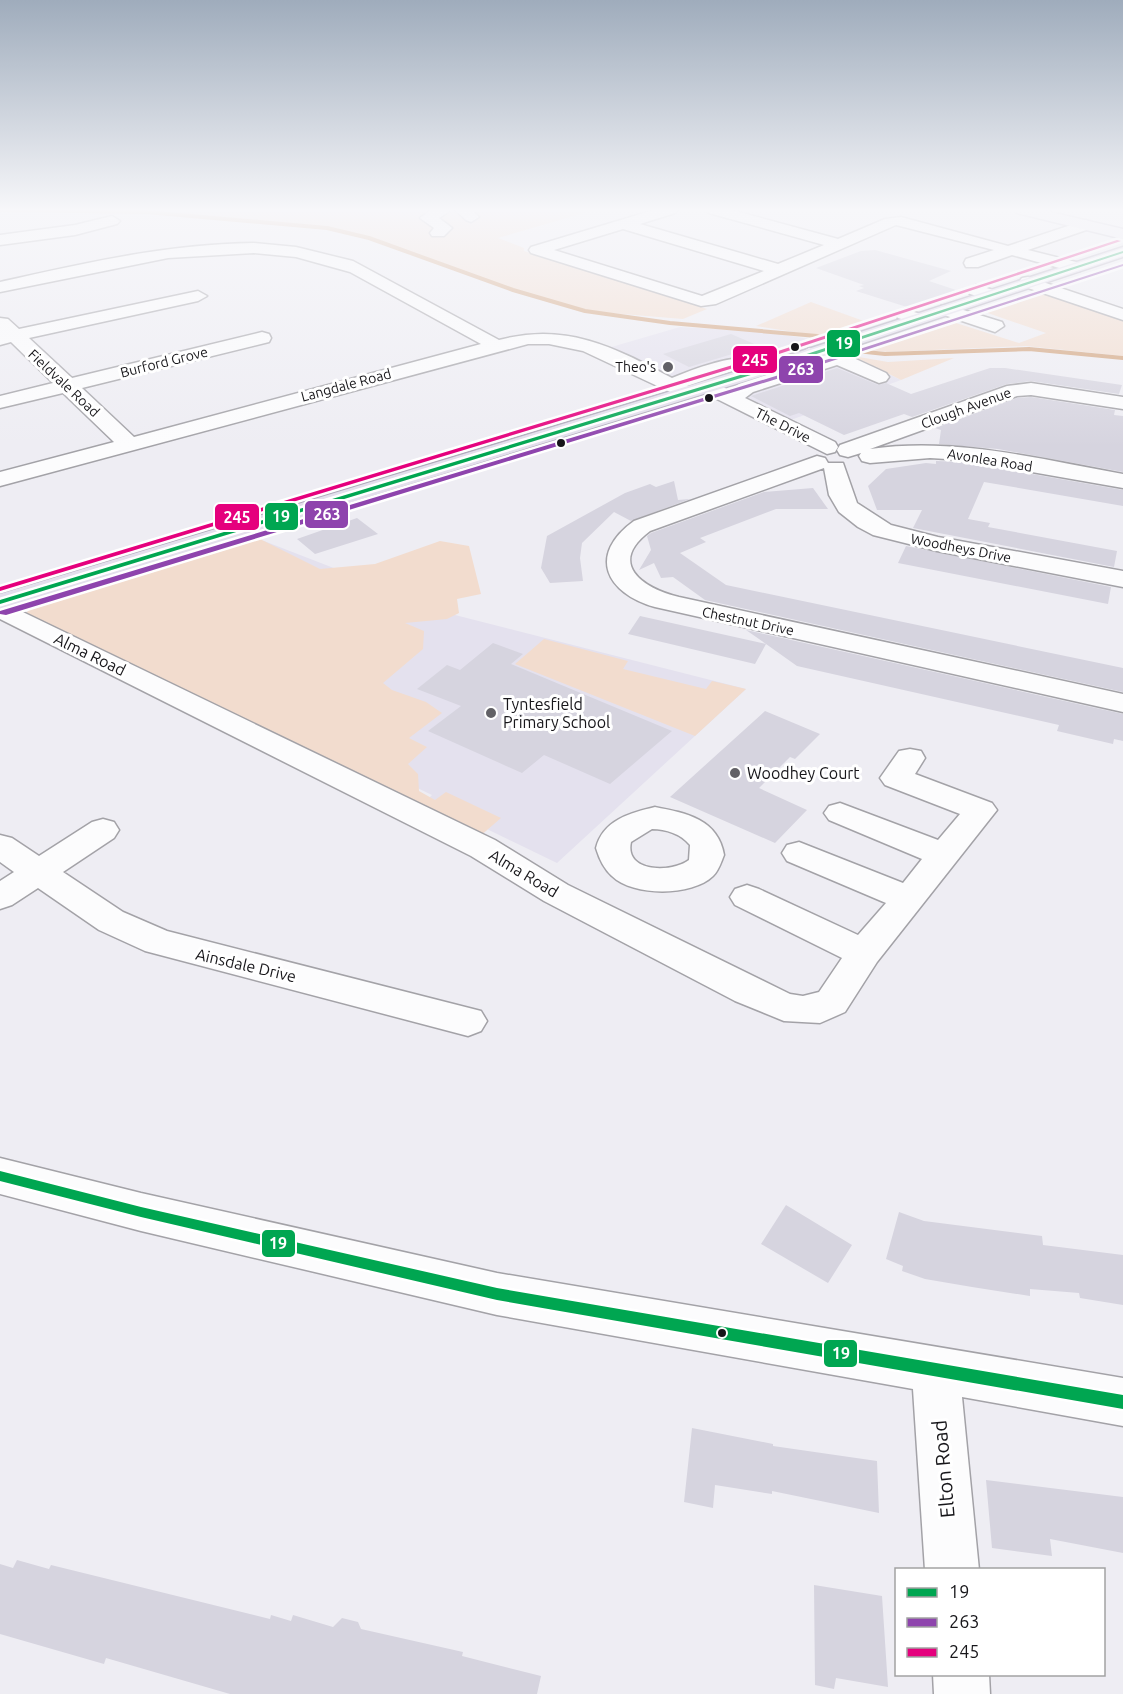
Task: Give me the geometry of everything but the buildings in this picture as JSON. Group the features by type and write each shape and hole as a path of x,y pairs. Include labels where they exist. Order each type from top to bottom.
{"highway":[{"path":"0,602 695,394 778,365 831,351 911,317 947,310 984,292 997,289"}],"street":[{"path":"392,289 495,345"},
{"path":"659,289 690,299 710,300 736,289"},
{"path":"1048,289 1123,315"},
{"path":"7,337 198,296"},
{"path":"947,310 995,326"},
{"name":"Fieldvale Road","path":"0,321 7,337 67,386 129,444"},
{"name":"Burford Grove","path":"0,402 262,338"},
{"name":"Langdale Road","path":"0,478 527,338 570,339 695,394"},
{"path":"695,394 740,393 746,388 831,351 838,358 879,376"},
{"path":"695,394 753,360 778,365"},
{"name":"Clough Avenue","path":"832,456 1014,390 1032,389 1123,404"},
{"name":"The Drive","path":"695,394 832,456"},
{"name":"Avonlea Road","path":"832,456 931,451 1123,482"},
{"name":"Woodheys Drive","path":"832,456 841,495 847,507 866,522 882,530 937,544 1123,579"},
{"name":"Chestnut Drive","path":"832,456 642,526 622,540 617,552 618,563 624,575 638,591 682,606 1123,703"},
{"name":"Alma Road","path":"0,609 483,848 556,892 748,991 784,1006 802,1010 820,1009 832,1002 864,953 981,810 896,778 909,758"},
{"path":"840,813 944,855"},
{"path":"0,897 103,830"},
{"name":"Ainsdale Drive","path":"0,846 111,921 158,942 468,1021"},
{"path":"799,853 907,898"},
{"path":"602,915 639,877"},
{"path":"747,897 864,953"},
{"path":"0,1176 141,1212 497,1294 1123,1402"},
{"name":"Elton Road","path":"935,1370 952,1568"},
{"path":"961,1676 962,1694"}],"shaded area":[{"path":"510,289 644,289 707,309 683,319 585,311"},
{"path":"1037,291 1123,321 1123,356 1026,346 887,352 858,349 953,322 1019,343 1046,333 982,311"},
{"path":"811,302 872,324 833,338 756,326"},
{"path":"680,327 767,332 821,341 901,380 788,421 702,379 680,385 608,348"},
{"path":"853,356 888,362 954,358 901,380"},
{"path":"258,538 320,569 375,564 440,541 469,546 481,594 457,599 459,613 447,619 405,623 424,631 423,649 383,683 392,690 426,702 442,713 409,738 427,747 408,764 418,774 419,791 435,800 446,792 501,818 479,837 26,613 32,607"},
{"name":"Tyntesfield Primary School","path":"264,541 455,615 746,689 557,863 427,800 432,795 42,608"},
{"path":"544,639 628,661 623,669 706,689 712,681 746,689 695,736 515,664"}],"waterway":[{"path":"510,289 585,311 670,323 817,336 857,351 885,354 1029,349 1123,358"}],"transit line":[{"name":"245","path":"0,589 774,354 972,289"},
{"name":"19","path":"0,602 778,365 1010,289"},
{"name":"263","path":"3,613 781,376 1049,289"},
{"name":"19","path":"0,1176 141,1212 497,1294 1123,1402"}],"place":[{"name":"Theo's","path":"668,367"},
{"name":"Tyntesfield Primary School","path":"491,713"},
{"name":"Woodhey Court","path":"735,773"}]}
